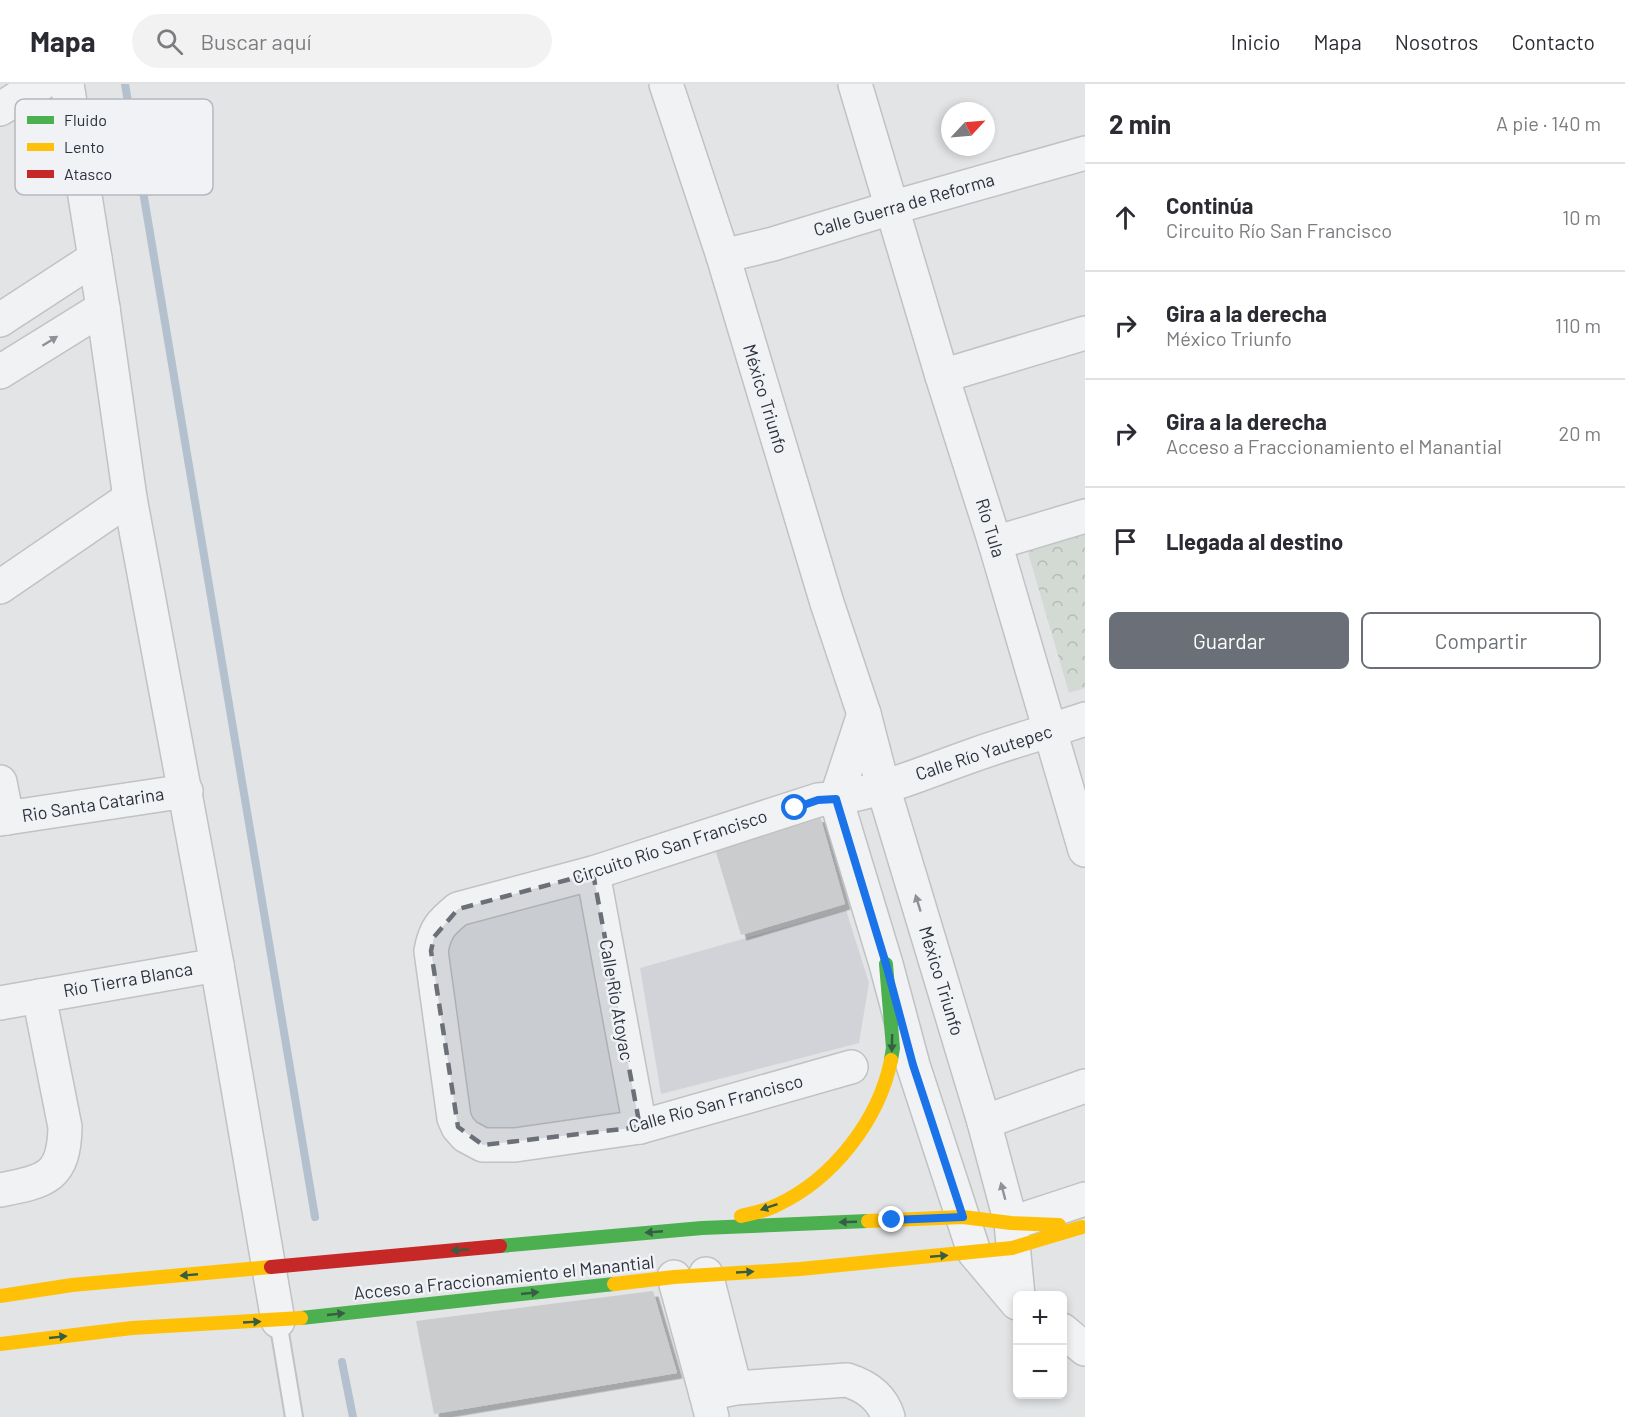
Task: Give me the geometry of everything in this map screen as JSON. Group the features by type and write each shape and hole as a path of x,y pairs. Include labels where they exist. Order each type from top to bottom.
{"main road":[{"path":"702,1228 776,1206 806,1188 832,1168 855,1139 872,1114 887,1078 893,1048 886,964"},
{"name":"Acceso a Fraccionamiento el Manantial","path":"0,1296 72,1285 702,1228 963,1217 1012,1236"},
{"name":"Acceso a Fraccionamiento el Manantial","path":"0,1344 132,1329 278,1321 674,1277 800,1269 974,1252 1012,1236"}],"street":[{"path":"16,99 40,84"},
{"path":"67,84 69,99"},
{"name":"México Triunfo","path":"666,84 723,256 827,603 864,714 883,787 984,1122 1012,1236 1018,1291"},
{"name":"Río Tula","path":"855,84 942,376 995,543 1085,850"},
{"path":"0,109 15,100"},
{"name":"Calle Guerra de Reforma","path":"723,256 773,244 1085,153"},
{"path":"85,195 130,498 186,791 252,1160 278,1321"},
{"path":"0,320 95,258"},
{"path":"0,372 103,308"},
{"path":"942,376 1085,333"},
{"path":"0,587 130,498"},
{"path":"995,543 1085,516"},
{"path":"864,714 836,799 886,964 913,1065 974,1252 1013,1298"},
{"name":"Calle Río Yautepec","path":"883,787 987,750 1085,719"},
{"path":"0,782 3,819"},
{"name":"Circuito Río San Francisco","path":"458,909 593,873 818,800 836,799 883,787"},
{"name":"Rio Santa Catarina","path":"3,819 186,791"},
{"name":"Calle Río Atoyac","path":"593,873 640,1127"},
{"name":"Calle Río San Francisco","path":"458,909 441,922 431,951 454,1118 466,1136 483,1145 515,1145 640,1127 850,1067"},
{"name":"Río Tierra Blanca","path":"0,1003 217,965"},
{"path":"0,1190 31,1184 51,1174 63,1157 65,1127 39,996"},
{"path":"984,1122 1085,1086"},
{"path":"1012,1236 1084,1218"},
{"path":"706,1274 717,1400"},
{"path":"674,1277 717,1400"},
{"path":"1067,1334 1085,1348"},
{"path":"717,1400 847,1380 863,1385 875,1395 886,1410 888,1417"}],"lane":[{"path":"278,1321 294,1417"}],"highlighted area":[{"path":"593,873 640,1127 483,1145 458,1127 431,951 434,937 458,909"}],"shaded area":[{"path":"846,910 869,983 859,1043 661,1094 640,968"}],"green space":[{"path":"1085,532 1085,688 1069,693 1027,549"}],"building":[{"path":"820,816 845,904 741,935 715,849"},
{"path":"653,1291 677,1373 434,1414 416,1321"}],"waterway":[{"path":"125,84 128,99"},
{"path":"144,195 315,1217"},
{"path":"342,1362 353,1417"}],"traffic: fast":[{"path":"886,964 893,1048 891,1060"},
{"path":"500,1246 702,1228 868,1221"},
{"path":"301,1318 614,1284"}],"traffic: slow":[{"path":"741,1216 768,1209 797,1194 835,1164 864,1125 876,1104 891,1060"},
{"path":"868,1221 963,1217 1011,1223 1059,1225"},
{"path":"614,1284 674,1277 800,1269 1012,1248 1082,1227"},
{"path":"0,1296 72,1285 271,1267"},
{"path":"0,1344 132,1328 301,1318"}],"traffic: jam":[{"path":"271,1267 500,1246"}],"route":[{"path":"795,808 818,800 836,799 886,964 913,1065 963,1217 892,1220"}]}
